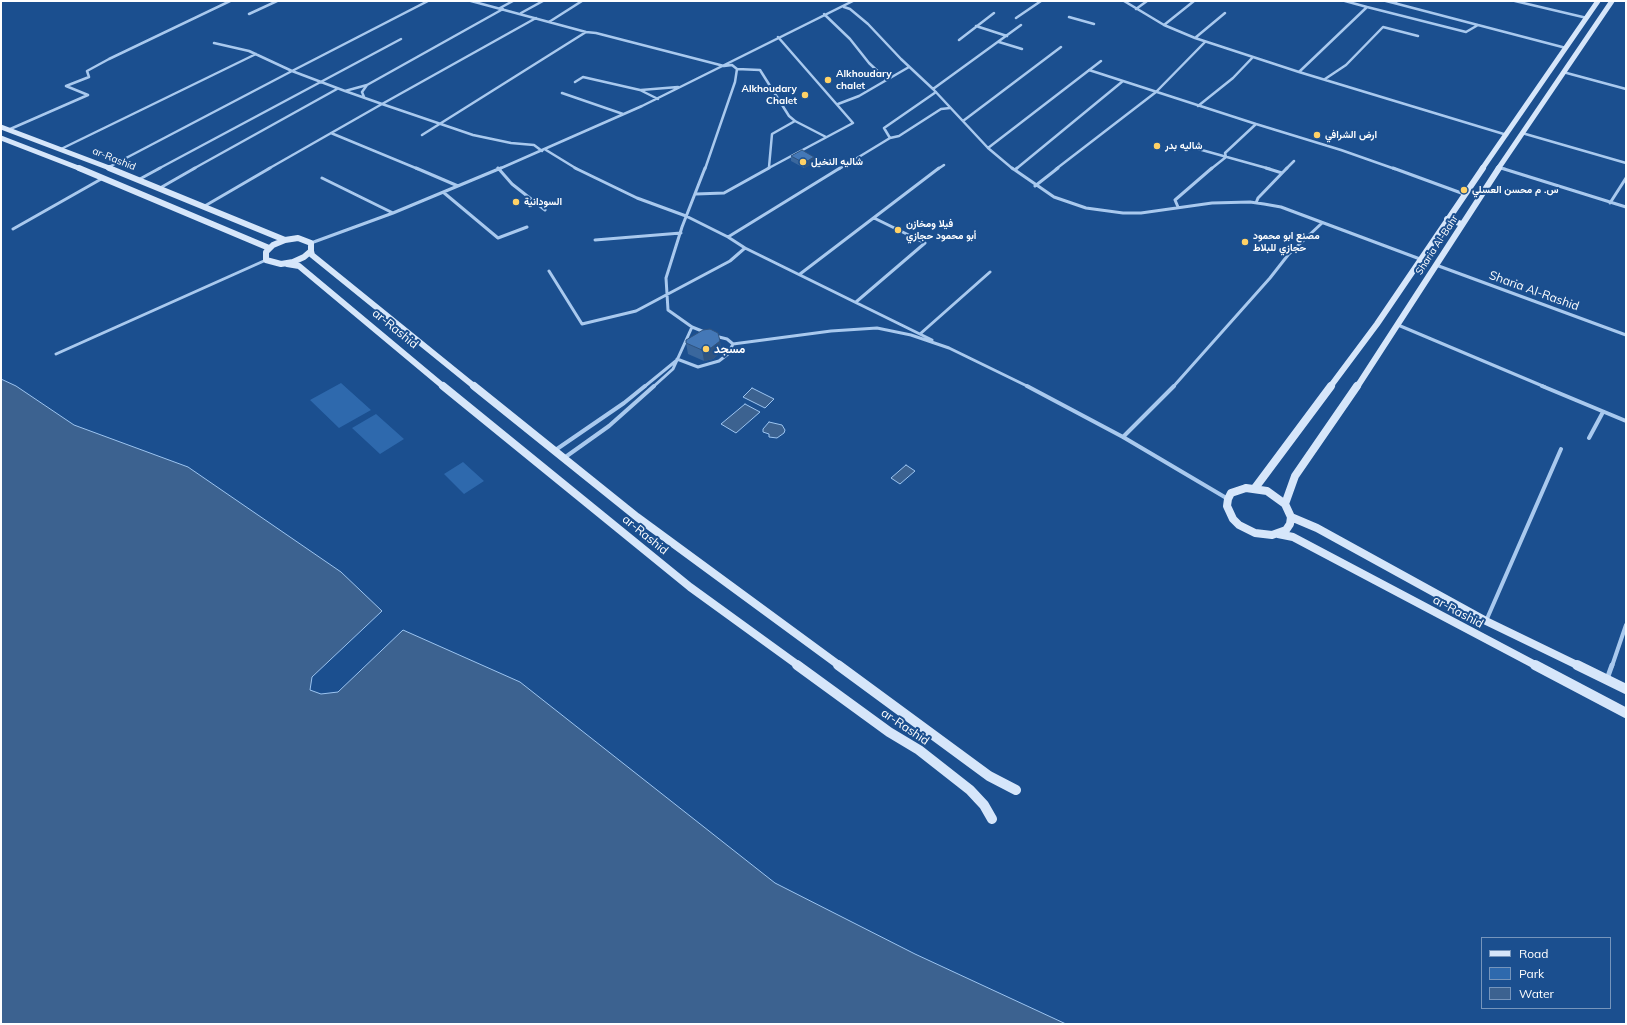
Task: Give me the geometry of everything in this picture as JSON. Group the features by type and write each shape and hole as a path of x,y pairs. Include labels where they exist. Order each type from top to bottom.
{"main road":[{"name":"Sharia Al-Bahr","path":"1255,488 1377,324 1464,194 1507,135 1598,1"},
{"name":"Sharia Al-Bahr","path":"1285,504 1295,476 1398,325 1522,133 1563,72 1590,36 1612,1"},
{"name":"ar-Rashid","path":"1,127 160,188 285,240"},
{"name":"ar-Rashid","path":"1,138 103,178 268,248"},
{"path":"1447,219 1462,224"},
{"path":"266,260 265,256 268,248 285,240 304,239 311,247 299,260 287,264"},
{"name":"ar-Rashid","path":"311,247 312,256 637,517 757,607 989,776 1016,790"},
{"name":"ar-Rashid","path":"266,260 275,264 299,266 535,462 690,586 889,732 919,750 970,790 984,805 992,819"},
{"path":"1255,488 1277,497 1285,504 1291,517 1290,524 1286,530 1278,534 1264,535 1255,533 1239,525 1229,513 1228,499 1231,493 1238,490 1255,488"},
{"name":"ar-Rashid","path":"1291,517 1317,528 1486,620 1626,689"},
{"name":"ar-Rashid","path":"1278,534 1293,537 1626,714"}],"street":[{"path":"8,130 88,95 66,86 89,77 87,71 230,1"},
{"path":"249,14 277,1"},
{"path":"107,168 292,70 428,1"},
{"path":"472,1 521,13 586,32 596,33 724,66 732,65 736,69 760,70 789,116 795,121 826,137"},
{"path":"500,8 513,1"},
{"path":"521,13 542,1"},
{"path":"549,22 582,1"},
{"path":"311,247 498,168 546,150 658,99 778,37 824,14 844,7 853,1"},
{"path":"1016,18 1041,1"},
{"path":"1124,1 1164,25 1205,42 1507,135"},
{"path":"1136,9 1147,1"},
{"path":"1164,25 1194,1"},
{"path":"1345,1 1466,32 1478,25"},
{"path":"1386,1 1395,2 1566,48"},
{"path":"1515,1 1587,18"},
{"path":"844,7 850,9 868,24 909,67 936,92 988,148 1035,186 1054,197 1086,208 1141,213 1212,203 1256,203 1281,207 1420,260"},
{"path":"1299,72 1367,7"},
{"path":"345,91 367,85 504,9"},
{"path":"959,40 994,13"},
{"path":"1195,38 1225,13"},
{"path":"824,14 850,39 869,63 887,80"},
{"path":"1070,16 1094,24"},
{"path":"203,207 330,133 537,18"},
{"path":"933,89 1021,25"},
{"path":"976,26 1007,36"},
{"path":"1325,79 1346,65 1384,27 1418,36"},
{"path":"422,135 586,32"},
{"path":"696,194 724,193 769,167 853,123 778,37"},
{"path":"138,180 401,39"},
{"path":"999,42 1022,49"},
{"path":"1035,186 1156,92 1205,42"},
{"path":"214,43 233,46 256,54 337,89 473,135 511,143 534,145 542,151"},
{"path":"963,121 1061,47"},
{"path":"61,149 256,54"},
{"path":"1198,106 1233,78 1253,57"},
{"path":"988,148 1101,61"},
{"path":"838,104 859,96 909,67"},
{"path":"736,69 735,82 696,194 686,216 666,278 668,310 692,327 727,340 732,344 831,331 877,328 911,335 949,348"},
{"path":"1089,70 1198,106 1341,150 1464,194"},
{"path":"1563,72 1626,89"},
{"path":"575,82 583,77 640,90 658,99"},
{"path":"1015,170 1123,81"},
{"path":"364,97 362,92 367,85"},
{"path":"640,90 681,87"},
{"path":"160,188 337,89"},
{"path":"890,138 884,128 936,92"},
{"path":"562,93 624,114"},
{"path":"728,237 890,138 899,136 941,109 950,108"},
{"path":"769,167 772,134 795,121"},
{"path":"1178,207 1175,200 1226,157 1225,153 1256,124"},
{"path":"330,133 458,186"},
{"path":"1522,133 1626,163"},
{"path":"1191,147 1282,173"},
{"path":"546,150 563,162 597,180 637,198 686,216 728,237 745,248 1044,394 1122,437 1228,499"},
{"path":"1256,203 1258,198 1294,161"},
{"path":"800,274 944,165"},
{"path":"498,168 512,184 545,210"},
{"path":"1500,168 1626,207"},
{"path":"13,229 103,178"},
{"path":"322,178 393,213"},
{"path":"1610,203 1626,178"},
{"path":"443,192 498,238 527,227"},
{"path":"856,302 925,243 874,218"},
{"path":"1122,437 1169,391 1270,278 1288,255 1322,223"},
{"path":"595,240 681,234"},
{"path":"549,271 582,324 636,311 667,296 730,261 745,248"},
{"path":"56,354 266,260"},
{"name":"Sharia Al-Rashid","path":"1436,265 1625,335"},
{"path":"920,334 990,272"},
{"path":"1398,325 1626,421"},
{"path":"563,459 609,426 673,369 692,327"},
{"path":"1625,335 1626,330"},
{"path":"677,359 698,366 719,361 728,354 732,344"},
{"path":"553,451 624,403 677,359"},
{"path":"1589,438 1603,412"},
{"path":"1486,620 1526,534 1561,449"},
{"path":"1607,679 1626,625"}],"green space":[{"path":"341,383 371,410 339,428 310,400"},
{"path":"376,414 404,439 380,454 352,428"},
{"path":"463,462 484,481 464,494 444,474"}],"water":[{"path":"1,379 16,386 74,425 188,467 341,572 382,611 312,677 310,690 321,694 338,692 403,630 520,682 775,883 915,954 1066,1024 1,1024"},
{"path":"752,388 774,399 765,408 743,397"},
{"path":"745,404 760,412 736,433 721,424"},
{"path":"769,422 782,425 785,430 784,433 777,438 769,437 769,434 763,432 763,429"},
{"path":"906,465 915,471 900,484 891,478"}],"building":[{"path":"802,150 814,157 804,163 791,156"},
{"path":"710,329 718,333 720,341 711,348 702,350 686,343 686,340 703,330"}],"place":[{"name":"Alkhoudary chalet","path":"828,80"},
{"name":"Alkhoudary Chalet","path":"805,95"},
{"name":"ارض الشرافي","path":"1317,135"},
{"name":"شاليه بدر","path":"1157,146"},
{"name":"شاليه النخيل","path":"803,162"},
{"name":"س. م محسن العسلي","path":"1464,190"},
{"name":"السودانية","path":"516,202"},
{"name":"فيلا ومخازن أبو محمود حجازي","path":"898,230"},
{"name":"مصنع ابو محمود حجازي للبلاط","path":"1245,242"},
{"name":"مسجد","path":"706,349"}]}
